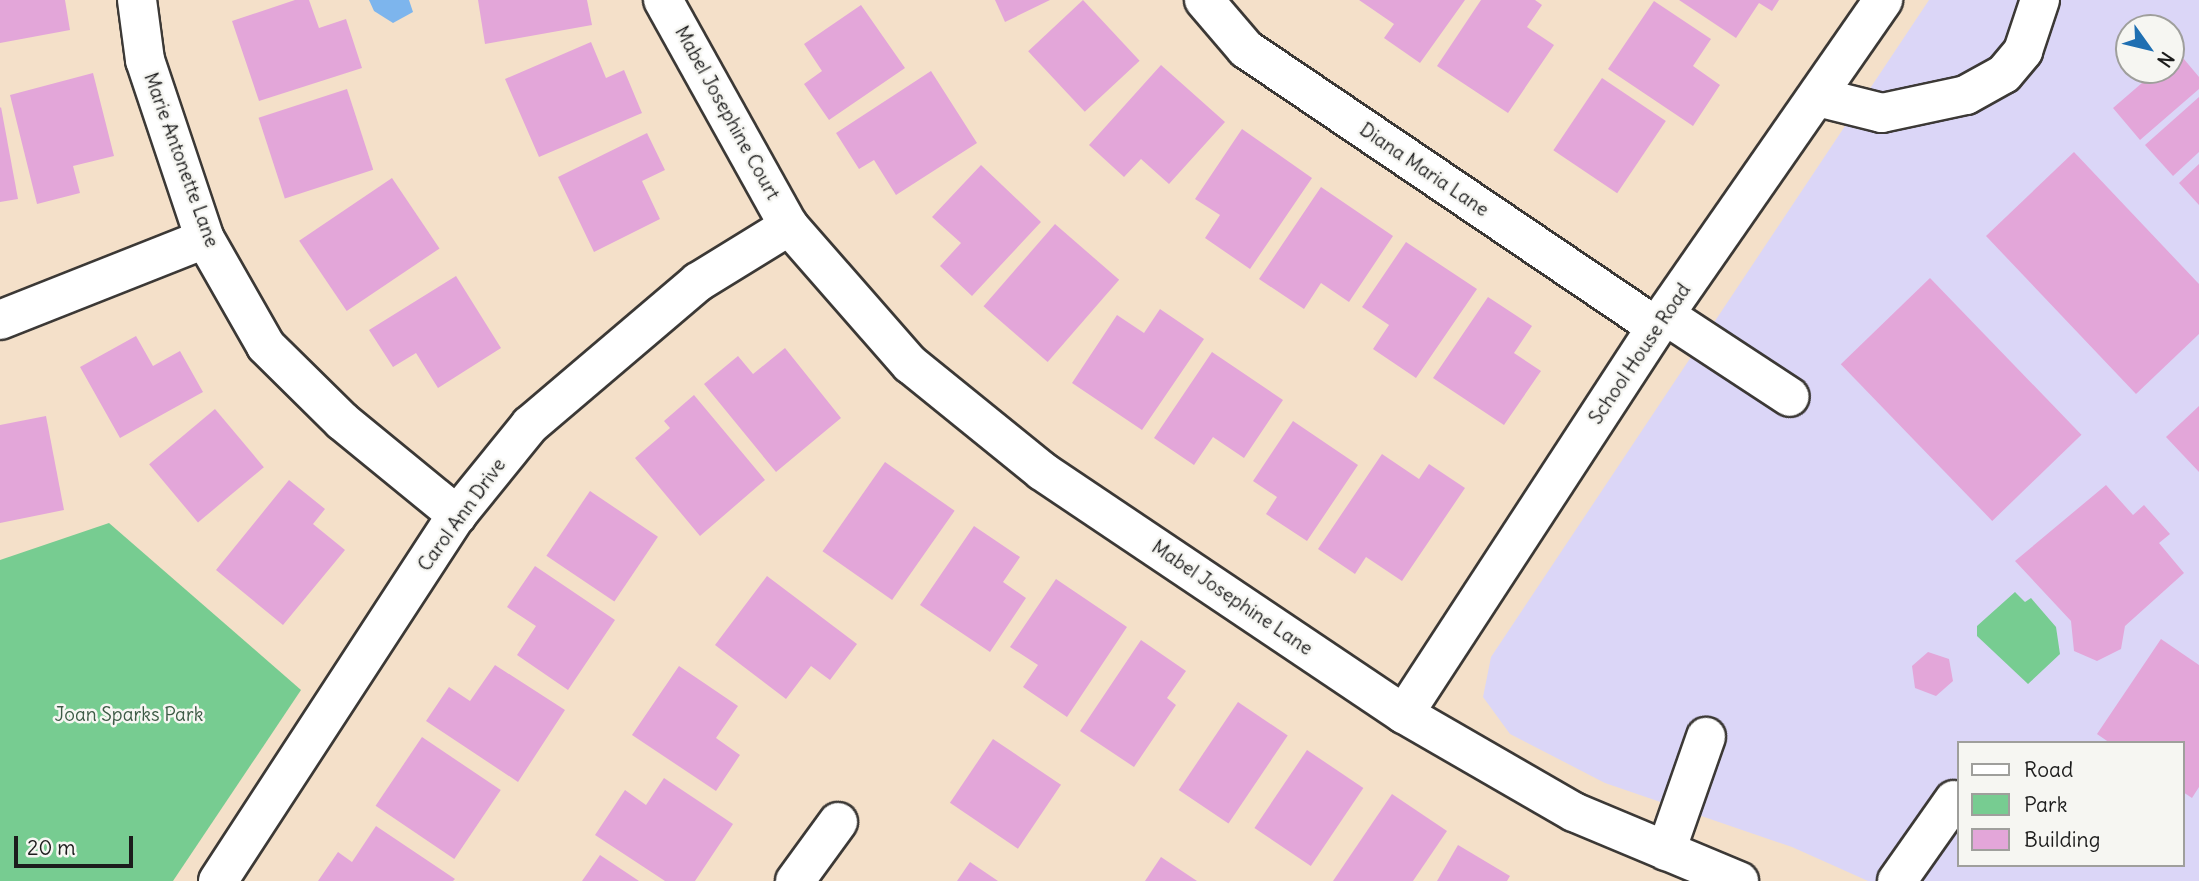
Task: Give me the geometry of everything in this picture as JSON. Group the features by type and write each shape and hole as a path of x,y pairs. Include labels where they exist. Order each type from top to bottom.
{"street":[{"name":"Marie Antonette Lane","path":"137,0 145,60 205,239 266,346 342,421 457,515"},
{"name":"Mabel Josephine Court","path":"663,0 789,226"},
{"name":"Diana Maria Lane","path":"1204,0 1245,49 1660,321 1790,397"},
{"name":"School House Road","path":"1404,714 1660,321 1883,0"},
{"path":"1818,97 1882,113 1966,95 2004,74 2024,51 2040,0"},
{"name":"Carol Ann Drive","path":"218,881 457,515 530,425 605,355 698,282 789,226"},
{"name":"Mabel Josephine Lane","path":"789,226 910,363 1042,471 1404,714 1574,812 1739,881"},
{"path":"0,320 205,239"},
{"path":"1666,851 1706,737"},
{"path":"1897,881 1954,800"},
{"path":"794,881 838,822"}],"shaded area":[{"path":"1929,0 2199,0 2199,881 1868,881 1792,847 1605,783 1510,734 1483,697 1491,657"}],"green space":[{"name":"Joan Sparks Park","path":"109,523 301,690 173,881 0,881 0,560"},
{"path":"2015,592 2025,602 2031,598 2056,627 2060,654 2028,684 1977,636 1977,626"}],"water":[{"path":"369,0 409,0 413,12 393,23 374,11"}],"building":[{"path":"0,0 65,0 70,30 0,43"},
{"path":"295,0 309,0 319,28 346,19 362,68 259,101 232,21"},
{"path":"478,0 587,0 592,25 485,44"},
{"path":"995,0 1050,0 1005,22"},
{"path":"1083,0 1140,61 1085,112 1028,51"},
{"path":"1359,0 1465,0 1420,63 1384,38 1394,24"},
{"path":"1481,0 1535,0 1542,5 1527,27 1554,45 1508,113 1437,66"},
{"path":"1679,0 1779,0 1772,11 1759,3 1736,38"},
{"path":"1654,1 1711,39 1693,66 1720,85 1693,126 1608,69"},
{"path":"861,5 905,68 829,120 804,84 822,71 804,44"},
{"path":"591,42 606,78 624,70 642,113 539,157 505,79"},
{"path":"2185,60 2199,77 2199,89 2140,140 2113,108 2141,84 2185,84"},
{"path":"1161,65 1225,122 1169,184 1141,159 1124,177 1089,145"},
{"path":"931,71 977,143 896,195 874,160 859,169 836,133"},
{"path":"93,73 114,156 73,166 80,193 37,204 10,95"},
{"path":"1602,78 1666,121 1617,193 1553,150"},
{"path":"347,89 373,170 285,199 259,118"},
{"path":"2199,97 2199,152 2173,176 2145,145"},
{"path":"0,108 18,199 0,202"},
{"path":"1242,129 1312,178 1250,269 1205,238 1220,215 1195,199"},
{"path":"647,133 665,170 642,181 660,219 594,252 558,177"},
{"path":"2074,152 2199,284 2199,334 2136,394 1986,236"},
{"path":"2199,164 2199,205 2179,183"},
{"path":"981,165 1041,222 972,296 940,266 961,243 932,217"},
{"path":"392,178 440,248 347,311 299,241"},
{"path":"1321,187 1393,236 1349,302 1321,283 1304,309 1259,279"},
{"path":"1055,224 1119,280 1048,362 983,306"},
{"path":"1406,242 1477,289 1416,378 1373,349 1389,325 1362,307"},
{"path":"456,276 501,348 438,388 416,353 393,367 369,330"},
{"path":"1930,278 2081,435 1992,521 1841,364"},
{"path":"1488,297 1532,326 1514,353 1541,371 1504,425 1433,378"},
{"path":"1160,309 1204,339 1142,430 1072,383 1117,315 1144,333"},
{"path":"136,336 153,366 180,351 203,392 120,438 80,367"},
{"path":"785,348 841,418 776,472 704,384 738,356 753,374"},
{"path":"1212,352 1283,400 1244,458 1213,437 1194,465 1154,438"},
{"path":"694,395 765,480 700,536 635,458 670,428 664,421"},
{"path":"2199,406 2199,472 2166,437"},
{"path":"215,409 264,467 198,522 149,464"},
{"path":"46,416 64,510 0,523 0,425"},
{"path":"1293,421 1358,465 1307,541 1266,514 1277,497 1253,481"},
{"path":"1382,454 1419,479 1429,464 1465,488 1402,581 1366,557 1355,574 1318,549"},
{"path":"885,462 955,511 892,600 822,551"},
{"path":"289,480 325,509 313,524 345,550 283,625 216,570"},
{"path":"2106,485 2133,515 2144,505 2170,534 2159,543 2184,573 2125,626 2121,649 2097,661 2074,651 2071,621 2015,561"},
{"path":"590,491 658,537 614,602 546,556"},
{"path":"974,526 1020,557 1003,582 1026,598 990,652 920,605"},
{"path":"535,566 615,620 568,690 517,655 536,626 507,607"},
{"path":"767,576 857,644 830,680 811,666 786,699 715,645"},
{"path":"1056,579 1127,627 1067,717 1023,687 1038,665 1010,647"},
{"path":"2161,639 2199,665 2199,787 2192,798 2185,793 2185,741 2107,741 2097,734"},
{"path":"1141,640 1186,671 1167,698 1176,705 1134,767 1080,731"},
{"path":"1928,652 1949,659 1953,681 1936,696 1915,688 1912,666"},
{"path":"495,665 565,710 518,782 426,721 449,687 470,701"},
{"path":"679,666 738,706 716,738 740,755 716,791 632,735"},
{"path":"1238,702 1288,736 1228,823 1179,790"},
{"path":"422,737 501,790 454,859 376,806"},
{"path":"993,739 1061,785 1018,849 950,803"},
{"path":"1307,750 1363,788 1311,866 1254,828"},
{"path":"664,778 733,824 695,881 665,881 595,835 625,790 646,805"},
{"path":"1392,794 1447,831 1413,881 1333,881"},
{"path":"376,826 455,879 318,881 338,852 352,862"},
{"path":"1458,845 1510,876 1507,881 1437,881"},
{"path":"600,855 639,881 582,881"},
{"path":"1161,857 1197,881 1145,881"},
{"path":"970,862 998,881 957,881"}]}
